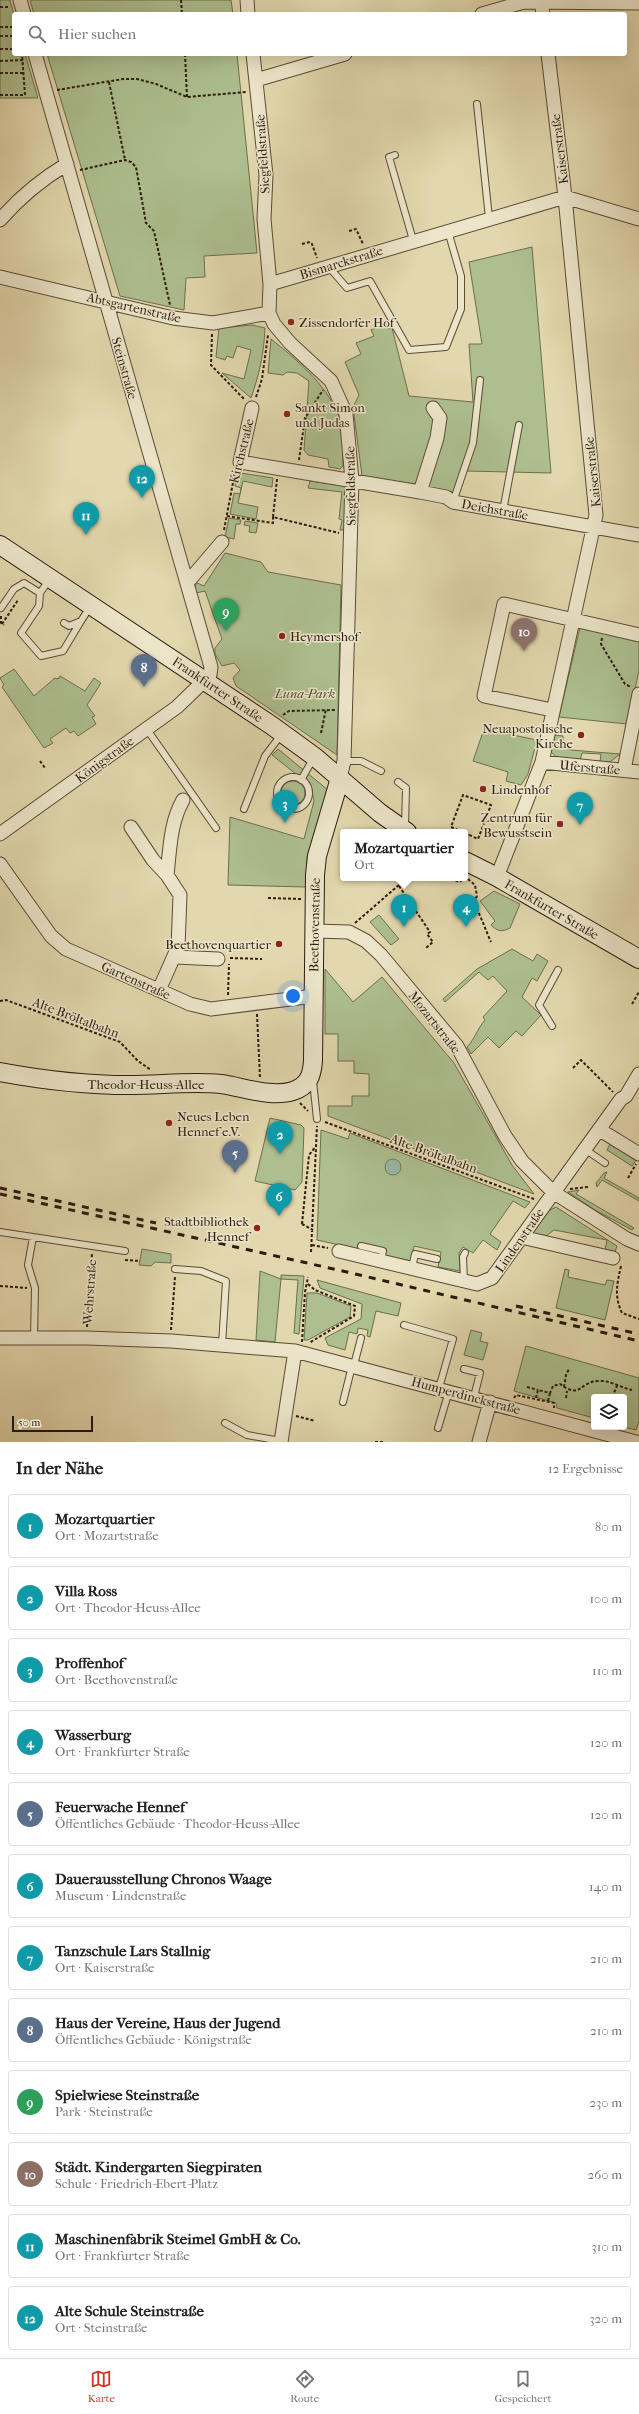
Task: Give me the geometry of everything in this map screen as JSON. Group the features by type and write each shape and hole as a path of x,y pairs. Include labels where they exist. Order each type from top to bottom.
{"main road":[{"name":"Frankfurter Straße","path":"0,545 45,586 91,606 205,680 315,757 342,770 380,813 403,829"},
{"name":"Beethovenstraße","path":"312,1076 314,900 317,856 342,770"},
{"name":"Frankfurter Straße","path":"468,862 497,877 639,959"},
{"name":"Theodor-Heuss-Allee","path":"0,1072 50,1081 75,1083 129,1086 220,1084 276,1093 293,1091 304,1086 312,1076"}],"street":[{"path":"247,0 248,12"},
{"path":"489,12 524,2 541,0 639,2"},
{"path":"541,0 543,12"},
{"path":"15,3 22,12"},
{"name":"Steinstraße","path":"36,56 211,667 210,674 205,680"},
{"name":"Siegfeldstraße","path":"253,56 266,175 264,219 272,319 290,343 331,381 346,414 352,480 342,770"},
{"path":"257,85 339,56"},
{"name":"Kaiserstraße","path":"497,877 542,762 571,621 596,515 548,56"},
{"path":"0,220 11,208 50,174 68,168"},
{"path":"564,197 639,219"},
{"name":"Bismarckstraße","path":"270,284 413,240 564,197"},
{"name":"Abtsgartenstraße","path":"0,276 173,318 213,323 272,319"},
{"name":"Kirchstraße","path":"240,462 252,408"},
{"path":"420,492 437,438 440,418 433,408"},
{"name":"Deichstraße","path":"240,462 420,492 446,497 453,502 639,535"},
{"path":"187,583 222,542"},
{"path":"552,710 484,696 504,604 571,621 639,635"},
{"name":"Königstraße","path":"0,834 146,728 178,707 205,680"},
{"path":"624,770 637,692"},
{"name":"Uferstraße","path":"542,762 639,772"},
{"path":"167,875 172,829 176,811 183,800"},
{"path":"131,827 153,860 167,875 180,895 178,948 159,990"},
{"name":"Gartenstraße","path":"0,864 51,936 58,942 76,954 201,1008 228,1007 314,996"},
{"name":"Mozartstraße","path":"314,931 349,932 366,941 382,955 457,1046 510,1144 522,1162 553,1192 637,1240"},
{"path":"175,957 218,959"},
{"name":"Lindenstraße","path":"339,1251 477,1284 492,1278 553,1192 586,1150 621,1099 626,1096 639,1074"},
{"path":"600,1130 639,1154"},
{"path":"521,1237 617,1260"},
{"name":"Wehrstraße","path":"0,1338 86,1338 171,1341 222,1345 300,1345"},
{"path":"281,1442 285,1412 300,1345"},
{"name":"Humperdinckstraße","path":"300,1345 353,1365 474,1397 610,1439 636,1442"},
{"path":"479,1442 490,1402"}],"lane":[{"path":"477,104 489,218"},
{"path":"394,155 388,157 413,240"},
{"path":"324,267 347,288 370,281 409,350 446,347 461,309 461,276 448,231"},
{"path":"453,502 473,443 480,380"},
{"path":"503,511 519,425"},
{"path":"1,608 14,589 24,583 27,585 45,586 41,608 21,633 41,656 63,651 91,606"},
{"path":"64,623 69,626 81,621"},
{"path":"146,728 216,828"},
{"path":"244,810 276,729"},
{"path":"301,780 315,757"},
{"path":"342,770 361,761 382,771"},
{"path":"287,779 301,780 308,791 305,803 293,809 284,806 278,799 280,785 287,779"},
{"path":"398,782 406,788 406,829"},
{"path":"552,1026 538,1005 558,970"},
{"name":"Beethovenstraße","path":"312,1076 317,1119"},
{"path":"586,1150 604,1163"},
{"name":"Wehrstraße","path":"0,1232 125,1251"},
{"path":"33,1236 28,1264 34,1288 34,1338"},
{"path":"361,1246 383,1251 381,1261"},
{"path":"464,1280 463,1257 465,1253"},
{"path":"412,1268 415,1254 437,1259"},
{"path":"175,1269 202,1271 226,1281 222,1345"},
{"path":"404,1325 453,1339 438,1428"},
{"path":"343,1402 361,1338"},
{"path":"464,1369 480,1373 474,1397"},
{"path":"225,1423 247,1436 281,1442"}],"path":[{"path":"181,0 182,12"},
{"path":"0,7 15,3"},
{"path":"0,27 12,27"},
{"path":"0,36 12,36"},
{"path":"0,49 12,49"},
{"path":"0,95 25,95 22,56"},
{"path":"185,56 187,96"},
{"path":"0,61 23,60"},
{"path":"0,73 41,74"},
{"path":"46,92 137,79 156,84 187,96 257,85"},
{"path":"109,82 124,160"},
{"path":"68,168 124,160 131,162 136,167 146,223 154,231 173,318"},
{"path":"349,231 356,229 359,232 366,255"},
{"path":"302,244 310,242 312,244 324,267"},
{"path":"252,408 262,379 268,334 272,319"},
{"name":"Kirchstraße","path":"213,323 210,346 211,365 252,408"},
{"path":"297,471 305,418 331,381"},
{"name":"Kirchstraße","path":"222,542 236,470 240,462"},
{"path":"227,516 273,523 279,468"},
{"path":"273,517 351,536"},
{"path":"2,624 27,585"},
{"path":"602,627 601,644 625,684 637,692"},
{"path":"276,729 289,711 326,709 344,710"},
{"path":"321,733 326,709"},
{"path":"40,761 45,768"},
{"path":"456,829 451,827 463,796 491,805 478,839 468,834"},
{"path":"468,880 475,885 477,896 473,903 481,914 483,926 491,942"},
{"path":"349,932 355,922 404,881"},
{"path":"398,886 430,932 427,934 433,942 426,948"},
{"path":"268,898 314,900"},
{"path":"228,1007 229,958 262,959"},
{"path":"632,1004 639,992"},
{"name":"Alte Bröltalbahn","path":"0,1001 6,1000 120,1042 154,1074"},
{"path":"257,1003 260,1046 259,1081"},
{"path":"573,1068 581,1060 621,1099"},
{"path":"311,1252 317,1119"},
{"name":"Alte Bröltalbahn","path":"317,1119 545,1203"},
{"path":"313,1230 302,1223 308,1155 316,1145"},
{"path":"628,1178 639,1160"},
{"path":"312,1245 339,1251"},
{"name":"Wehrstraße","path":"86,1338 92,1247"},
{"path":"617,1260 616,1299 622,1313 639,1319"},
{"path":"171,1341 175,1269"},
{"path":"308,1277 308,1284 305,1292 300,1345 313,1342 354,1316 355,1306 315,1290 308,1284"},
{"path":"0,1286 34,1288"},
{"path":"564,1388 566,1375 569,1369"},
{"path":"548,1401 553,1386 560,1384 567,1391 572,1392 597,1380 632,1390"},
{"path":"613,1394 617,1386"},
{"path":"528,1387 550,1393"},
{"path":"536,1398 538,1390"},
{"path":"566,1398 567,1391"},
{"path":"516,1395 554,1403"},
{"path":"285,1412 315,1421"},
{"path":"375,1442 378,1440 384,1442"}],"green space":[{"path":"0,0 10,0 13,12 12,56 26,56 38,98 0,98"},
{"path":"30,0 231,0 233,12 33,12"},
{"path":"48,56 237,56 257,253 204,256 205,277 186,278 184,310 120,296"},
{"path":"532,247 551,473 466,471 458,493 362,476 353,407 359,395 345,362 361,354 356,343 374,336 371,330 386,323 389,329 392,328 409,396 473,402 469,344 482,344 469,262"},
{"path":"252,325 265,328 261,364 251,398 222,373 244,379 251,350 237,346 233,358 227,356 225,360 216,357 219,328"},
{"path":"271,339 309,372 318,382 326,392 338,414 342,433 343,466 340,469 329,467 328,459 308,455 304,450 309,381 297,373 287,372 283,375 268,373"},
{"path":"241,473 273,478 272,487 243,481 238,503 258,507 256,519 230,514 234,493 240,494 241,488 235,486 237,476"},
{"path":"310,481 345,486 345,530 340,530 342,520 339,519 342,492 308,488"},
{"path":"229,518 241,520 240,524 236,524 234,539 225,537"},
{"path":"245,521 258,523 256,533 249,532 250,526 244,525"},
{"name":"Luna-Park","path":"225,553 261,562 268,572 341,585 337,755 236,686 233,678 240,670 234,663 222,666 215,654 215,648 222,639 205,591 196,593 195,586 197,583 204,586"},
{"path":"580,627 639,639 639,671 627,724 559,717"},
{"path":"14,669 34,696 55,678 58,679 60,676 85,691 94,678 101,683 87,705 95,716 92,717 96,724 78,736 74,731 70,733 66,728 50,739 53,743 44,748 2,687 4,685 0,678"},
{"path":"484,729 537,740 528,774 521,785 506,781 508,772 473,761"},
{"path":"555,735 563,736 563,747 571,750 620,754 610,762 600,762 601,754 582,753 580,761 559,759 551,752"},
{"path":"278,749 328,790 307,857 306,887 228,885 230,817 304,839 314,801 311,786 272,755"},
{"path":"293,781 298,782 304,788 304,798 298,804 293,805 288,804 282,798 281,793 282,788 288,782"},
{"path":"494,891 520,904 510,928 505,930 500,931 491,925 495,921 480,901"},
{"path":"379,915 399,939 391,945 370,922"},
{"path":"512,949 533,961 537,954 548,961 537,981 532,978 522,997 541,1015 522,1036 516,1031 499,1048 488,1037 471,1054 467,1047 485,1020 483,1017 507,991 493,976 488,980 479,972 445,1002 443,999 477,969"},
{"path":"325,969 353,1002 382,977 454,1063 512,1165 534,1194 328,1116 328,1106 352,1106 352,1096 369,1096 369,1074 354,1073 354,1061 338,1061 338,1034 325,1034"},
{"path":"270,1118 301,1125 304,1128 302,1182 295,1190 255,1181"},
{"path":"321,1130 348,1139 350,1133 530,1202 525,1208 513,1201 490,1234 501,1242 497,1250 483,1240 473,1253 463,1247 459,1253 460,1271 438,1267 441,1252 414,1246 411,1261 317,1240"},
{"path":"610,1144 637,1159 632,1166 607,1150"},
{"path":"607,1172 604,1178 639,1198 639,1201 602,1180 597,1187 596,1183 604,1173"},
{"path":"579,1190 576,1194 634,1228 632,1230 595,1210 568,1192"},
{"path":"556,1207 617,1246 615,1252 605,1250 607,1240 554,1230 545,1237 532,1233 548,1211"},
{"path":"142,1249 171,1254 171,1263 155,1262 151,1266 139,1265"},
{"path":"565,1269 569,1270 568,1277 605,1285 607,1280 614,1281 605,1320 556,1308"},
{"path":"260,1271 281,1279 275,1342 256,1340"},
{"path":"281,1275 304,1276 299,1334 294,1333 298,1280 281,1279"},
{"path":"317,1280 401,1303 398,1316 376,1311 370,1337 367,1336 368,1330 358,1328 357,1334 349,1332 345,1350 328,1345 325,1338 361,1319 362,1304 320,1288"},
{"path":"307,1293 317,1293 351,1306 350,1317 308,1340 304,1340"},
{"path":"471,1330 482,1333 480,1341 488,1343 483,1360 464,1355"},
{"path":"526,1346 639,1378 639,1421 636,1430 627,1428 627,1394 591,1394 591,1417 557,1408 556,1403 514,1391"}],"shaded area":[{"path":"390,1159 396,1159 401,1164 399,1173 396,1175 390,1175 385,1170 385,1164"}],"railway":[{"path":"0,1188 156,1223"},
{"path":"0,1194 347,1272 639,1341"},
{"path":"516,1306 639,1334"}],"place":[{"name":"Zissendorfer Hof","path":"291,322"},
{"name":"Sankt Simon und Judas","path":"287,414"},
{"name":"Alte Schule Steinstraße","path":"142,498"},
{"name":"Maschinenfabrik Steimel GmbH & Co.","path":"86,535"},
{"name":"Spielwiese Steinstraße","path":"226,631"},
{"name":"Heymershof","path":"282,636"},
{"name":"Städt. Kindergarten Siegpiraten","path":"524,651"},
{"name":"Haus der Vereine, Haus der Jugend","path":"144,687"},
{"name":"Neuapostolische Kirche","path":"581,735"},
{"name":"Lindenhof","path":"483,789"},
{"name":"Proffenhof","path":"285,823"},
{"name":"Zentrum für Bewusstsein","path":"560,824"},
{"name":"Tanzschule Lars Stallnig","path":"580,825"},
{"name":"Mozartquartier","path":"404,927"},
{"name":"Wasserburg","path":"466,927"},
{"name":"Beethovenquartier","path":"279,944"},
{"name":"Neues Leben Hennef e.V.","path":"169,1123"},
{"name":"Villa Ross","path":"280,1154"},
{"name":"Feuerwache Hennef","path":"235,1173"},
{"name":"Dauerausstellung Chronos Waage","path":"279,1216"},
{"name":"Stadtbibliothek Hennef","path":"257,1228"}]}
